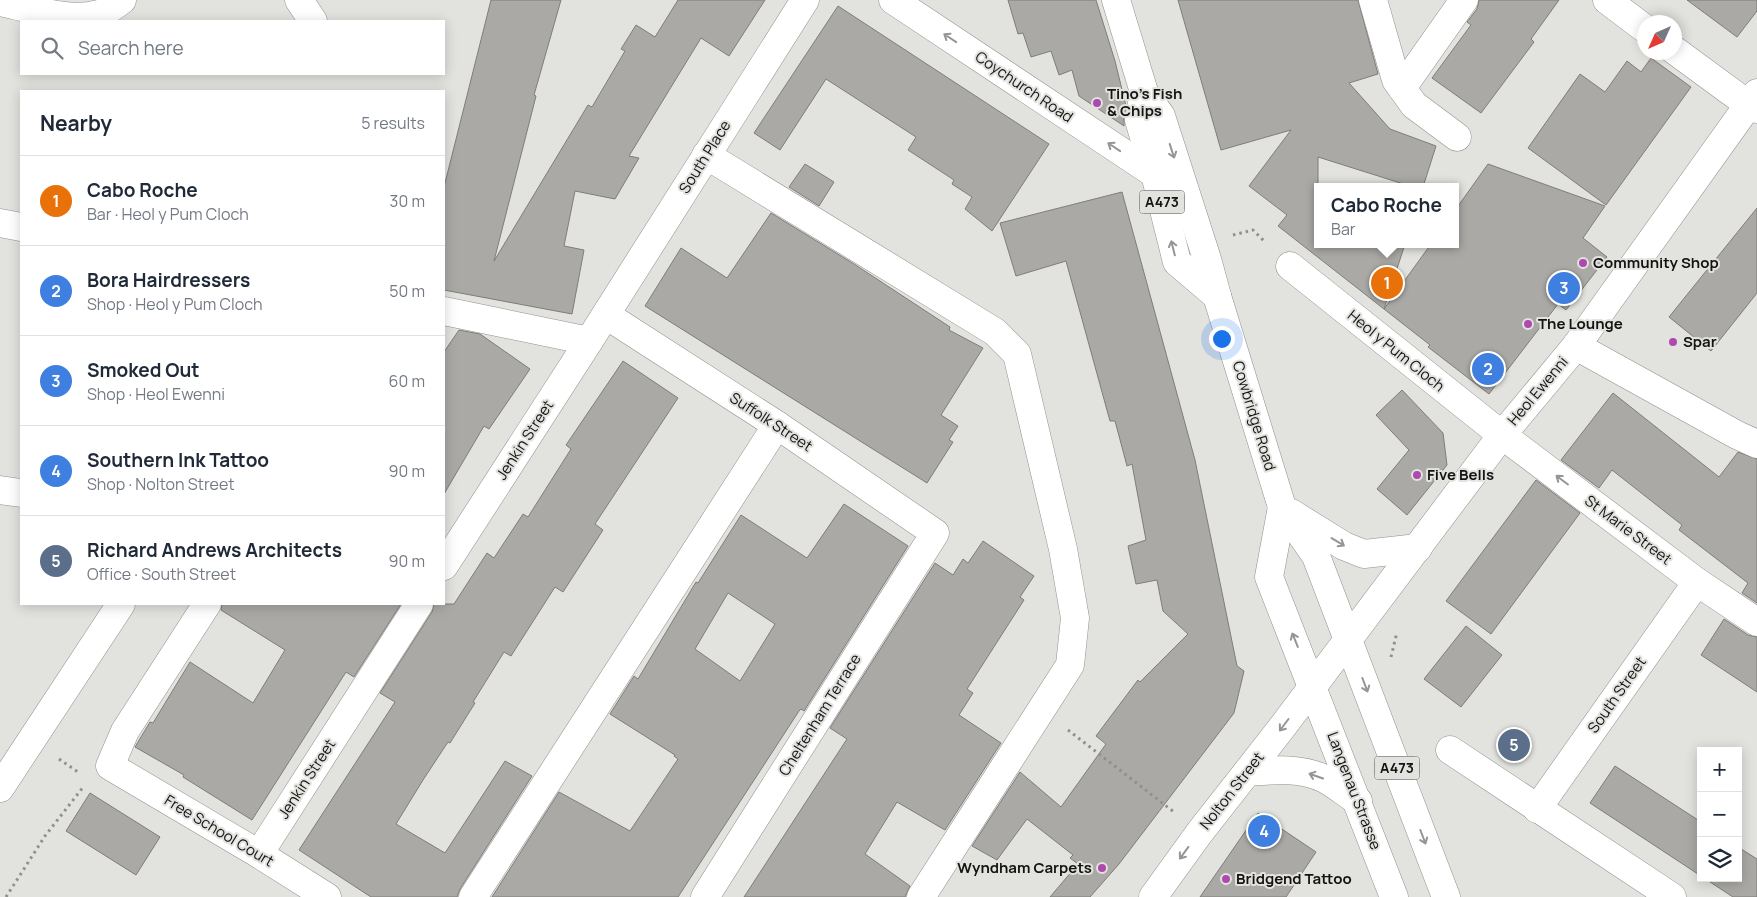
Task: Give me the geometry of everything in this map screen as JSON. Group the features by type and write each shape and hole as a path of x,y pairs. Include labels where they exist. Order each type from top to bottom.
{"street":[{"path":"0,2 66,16 85,17 101,14 122,0"},
{"path":"299,0 312,20"},
{"name":"South Place","path":"606,315 805,0"},
{"name":"Coychurch Road","path":"893,0 1155,174"},
{"name":"Cowbridge Road","path":"1116,0 1144,92 1161,116 1207,259 1282,507 1316,556 1348,639"},
{"path":"1373,0 1396,80 1414,105 1457,137"},
{"path":"1402,88 1464,0"},
{"path":"1607,0 1637,23"},
{"path":"1682,55 1754,102"},
{"name":"Cowbridge Road","path":"1144,92 1139,120 1177,262 1217,296"},
{"name":"Heol Ewenni","path":"1313,686 1502,435 1576,346 1754,102"},
{"path":"706,155 995,332 1016,354 1063,549 1075,618 1070,665 921,897"},
{"path":"0,223 20,227"},
{"name":"Heol y Pum Cloch","path":"1290,266 1502,435"},
{"path":"445,310 589,340"},
{"name":"Jenkin Street","path":"445,564 606,315"},
{"name":"Suffolk Street","path":"606,315 777,425 935,533"},
{"path":"1576,346 1737,435 1757,444"},
{"path":"473,897 777,425"},
{"name":"St Marie Street","path":"1502,435 1697,582 1757,622"},
{"path":"0,490 20,493"},
{"path":"1282,507 1344,546 1364,554 1418,548"},
{"name":"Cowbridge Road","path":"1282,507 1269,577 1313,686"},
{"name":"Cheltenham Terrace","path":"705,897 935,533"},
{"name":"South Street","path":"1537,809 1697,582"},
{"path":"0,788 120,605"},
{"path":"100,773 206,605"},
{"name":"Jenkin Street","path":"259,854 418,605"},
{"name":"A473","path":"1348,639 1446,897"},
{"name":"Nolton Street","path":"1153,897 1200,832 1313,686"},
{"name":"Langenau Strasse","path":"1313,686 1394,897"},
{"path":"1450,750 1672,897"},
{"path":"1247,772 1280,770 1304,772 1324,779 1358,801"},
{"name":"Free School Court","path":"100,773 259,854 327,897"}],"path":[{"path":"1041,710 1200,832"},
{"path":"6,897 44,836 100,773 57,757"}],"building":[{"path":"491,0 561,0 534,95 536,96 494,261 588,105 592,107 625,51 621,49 636,25 655,37 678,0 765,0 729,56 701,38 629,156 639,158 615,199 575,191 564,246 584,250 572,314 445,290 445,183"},
{"path":"1008,0 1096,0 1115,61 1126,106 1124,126 1079,96 1072,70 1059,75 1051,51 1031,57 1023,33 1018,34"},
{"path":"1178,0 1358,0 1378,74 1349,83 1390,129 1436,146 1424,183 1400,183 1318,157 1318,183 1314,183 1314,248 1404,248 1384,309 1278,226 1287,215 1249,186 1291,130 1221,150"},
{"path":"1479,0 1559,0 1531,39 1534,42 1481,113 1432,78 1471,25 1467,22 1477,9"},
{"path":"1687,0 1757,0 1757,11 1737,37"},
{"path":"838,6 1049,144 992,231 965,209 972,197 952,184 954,180 908,150 916,137 826,79 780,150 754,133"},
{"path":"1650,60 1654,60 1691,87 1606,205 1528,148 1580,74 1605,92 1627,61 1641,72"},
{"path":"805,164 834,182 819,206 789,187"},
{"path":"1488,164 1605,206 1583,238 1607,257 1566,310 1558,304 1489,394 1428,347 1430,345 1384,309 1428,248 1459,248 1459,205"},
{"path":"1122,192 1195,460 1237,666 1244,671 1234,713 1119,864 1090,897 1050,897 1078,864 1070,858 1073,855 1027,819 997,860 972,846 1020,772 1061,807 1106,744 1096,736 1138,680 1140,682 1188,634 1163,611 1157,580 1136,584 1128,546 1146,540 1132,464 1127,466 1115,421 1110,421 1066,261 1016,276 1000,223"},
{"path":"1757,208 1757,293 1711,351 1669,317"},
{"path":"771,213 854,264 950,327 949,330 983,348 941,415 958,426 949,440 953,442 927,483 645,306 681,248 727,278"},
{"path":"459,330 480,334 530,369 489,429 484,426 445,492 445,351"},
{"path":"623,361 678,398 595,524 603,530 563,592 555,587 511,656 504,652 450,743 448,742 396,824 445,853 505,761 532,776 460,889 457,897 371,897 299,850 395,702 380,693 432,612 434,605 454,604 487,553 494,558 523,514 528,517 571,449 566,445"},
{"path":"1402,390 1443,433 1447,465 1407,515 1377,489 1409,450 1376,415"},
{"path":"1613,393 1719,477 1738,452 1757,459 1757,603 1742,593 1748,583 1679,530 1682,525 1612,470 1599,488 1561,460"},
{"path":"1536,480 1580,513 1491,634 1446,601"},
{"path":"844,504 908,546 804,711 801,709 799,711 678,897 492,897 559,792 630,831 678,759 675,755 610,714 634,676 638,679 696,582 698,583 741,515 807,558","holes":["728,593 775,624 740,681 695,649"]},
{"path":"983,541 1034,576 1020,597 1024,600 967,689 973,693 959,715 1001,743 945,830 897,802 865,854 910,886 905,897 744,897 847,739 830,728 935,563 953,575 963,559 968,563"},
{"path":"222,605 400,605 354,677 346,672 252,820 183,777 184,775 135,747 150,722 153,723 190,662 253,703 285,650 221,610"},
{"path":"1724,619 1748,635 1757,637 1757,692 1701,655"},
{"path":"1466,626 1502,655 1461,707 1424,679"},
{"path":"1615,766 1697,819 1697,873 1590,803"},
{"path":"90,793 160,837 136,875 66,831"},
{"path":"1258,813 1316,852 1286,897 1200,897"},
{"path":"1742,850 1757,859 1757,897 1733,897 1710,882 1742,882"}],"place":[{"name":"Tino's Fish & Chips","path":"1097,103"},
{"name":"Community Shop","path":"1583,263"},
{"name":"Cabo Roche","path":"1387,283"},
{"name":"Smoked Out","path":"1564,288"},
{"name":"The Lounge","path":"1528,324"},
{"name":"Spar","path":"1673,342"},
{"name":"Bora Hairdressers","path":"1488,369"},
{"name":"Five Bells","path":"1417,475"},
{"name":"Richard Andrews Architects","path":"1514,745"},
{"name":"Southern Ink Tattoo","path":"1264,831"},
{"name":"Wyndham Carpets","path":"1102,868"},
{"name":"Bridgend Tattoo","path":"1226,879"}]}
